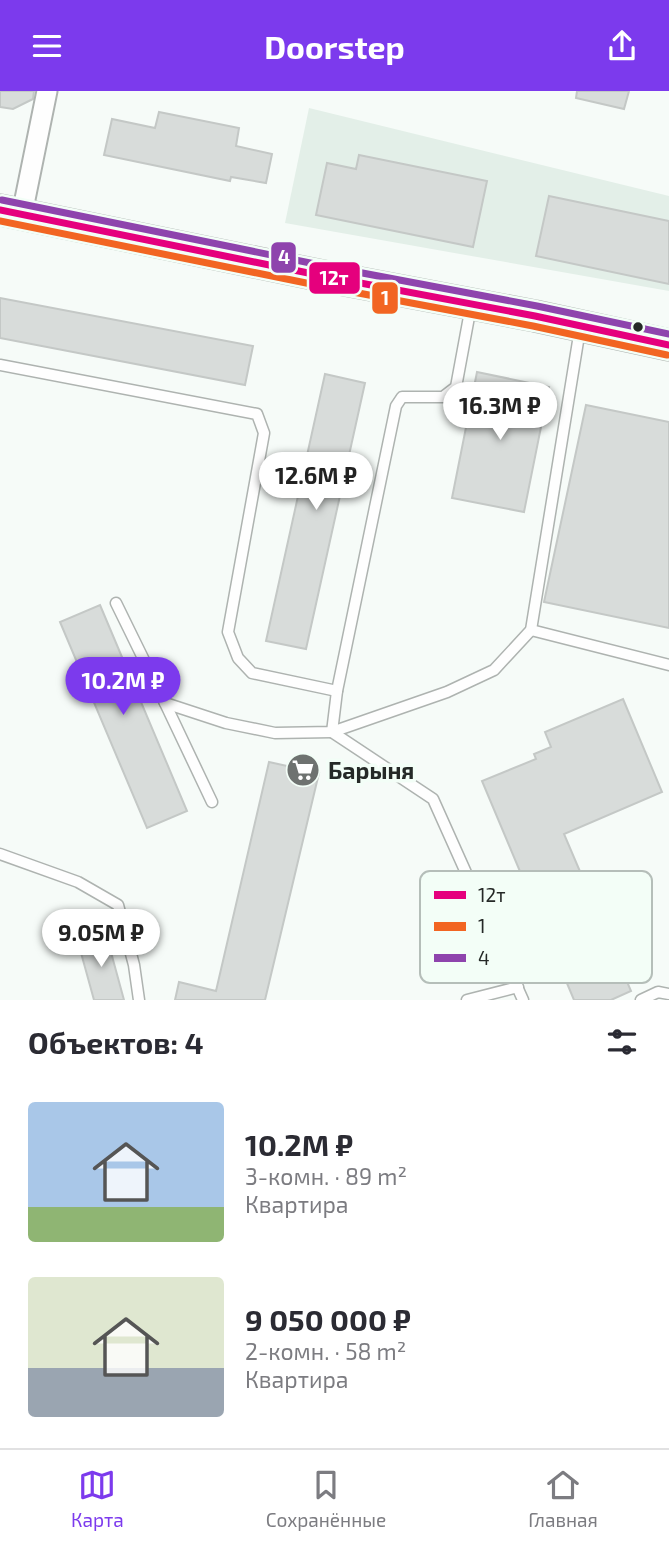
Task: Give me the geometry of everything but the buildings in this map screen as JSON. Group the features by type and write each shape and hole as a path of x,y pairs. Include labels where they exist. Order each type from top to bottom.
{"main road":[{"path":"11,212 318,275 472,303 669,345"}],"street":[{"path":"11,212 47,91"}],"lane":[{"path":"332,732 337,691 396,406 402,397 443,397 456,387 472,303"},
{"path":"165,703 226,723 275,733 332,732 447,692 494,670 531,630 580,326"},
{"path":"0,365 257,414 264,433 228,632 237,658 252,673 337,691"},
{"path":"116,603 212,802"},
{"path":"531,630 669,665"},
{"path":"332,732 433,799 466,871"},
{"path":"0,854 78,882 118,905 134,965 139,1000"},
{"path":"516,983 523,1000"},
{"path":"467,1000 518,987"},
{"path":"641,1000 658,992 669,994"}],"shaded area":[{"path":"309,108 669,196 669,291 285,223"}],"transit line":[{"name":"4","path":"2,200 669,334"},
{"name":"12т","path":"0,210 669,345"},
{"name":"1","path":"0,221 667,355"}],"place":[{"name":"Барыня","path":"303,770"}]}
